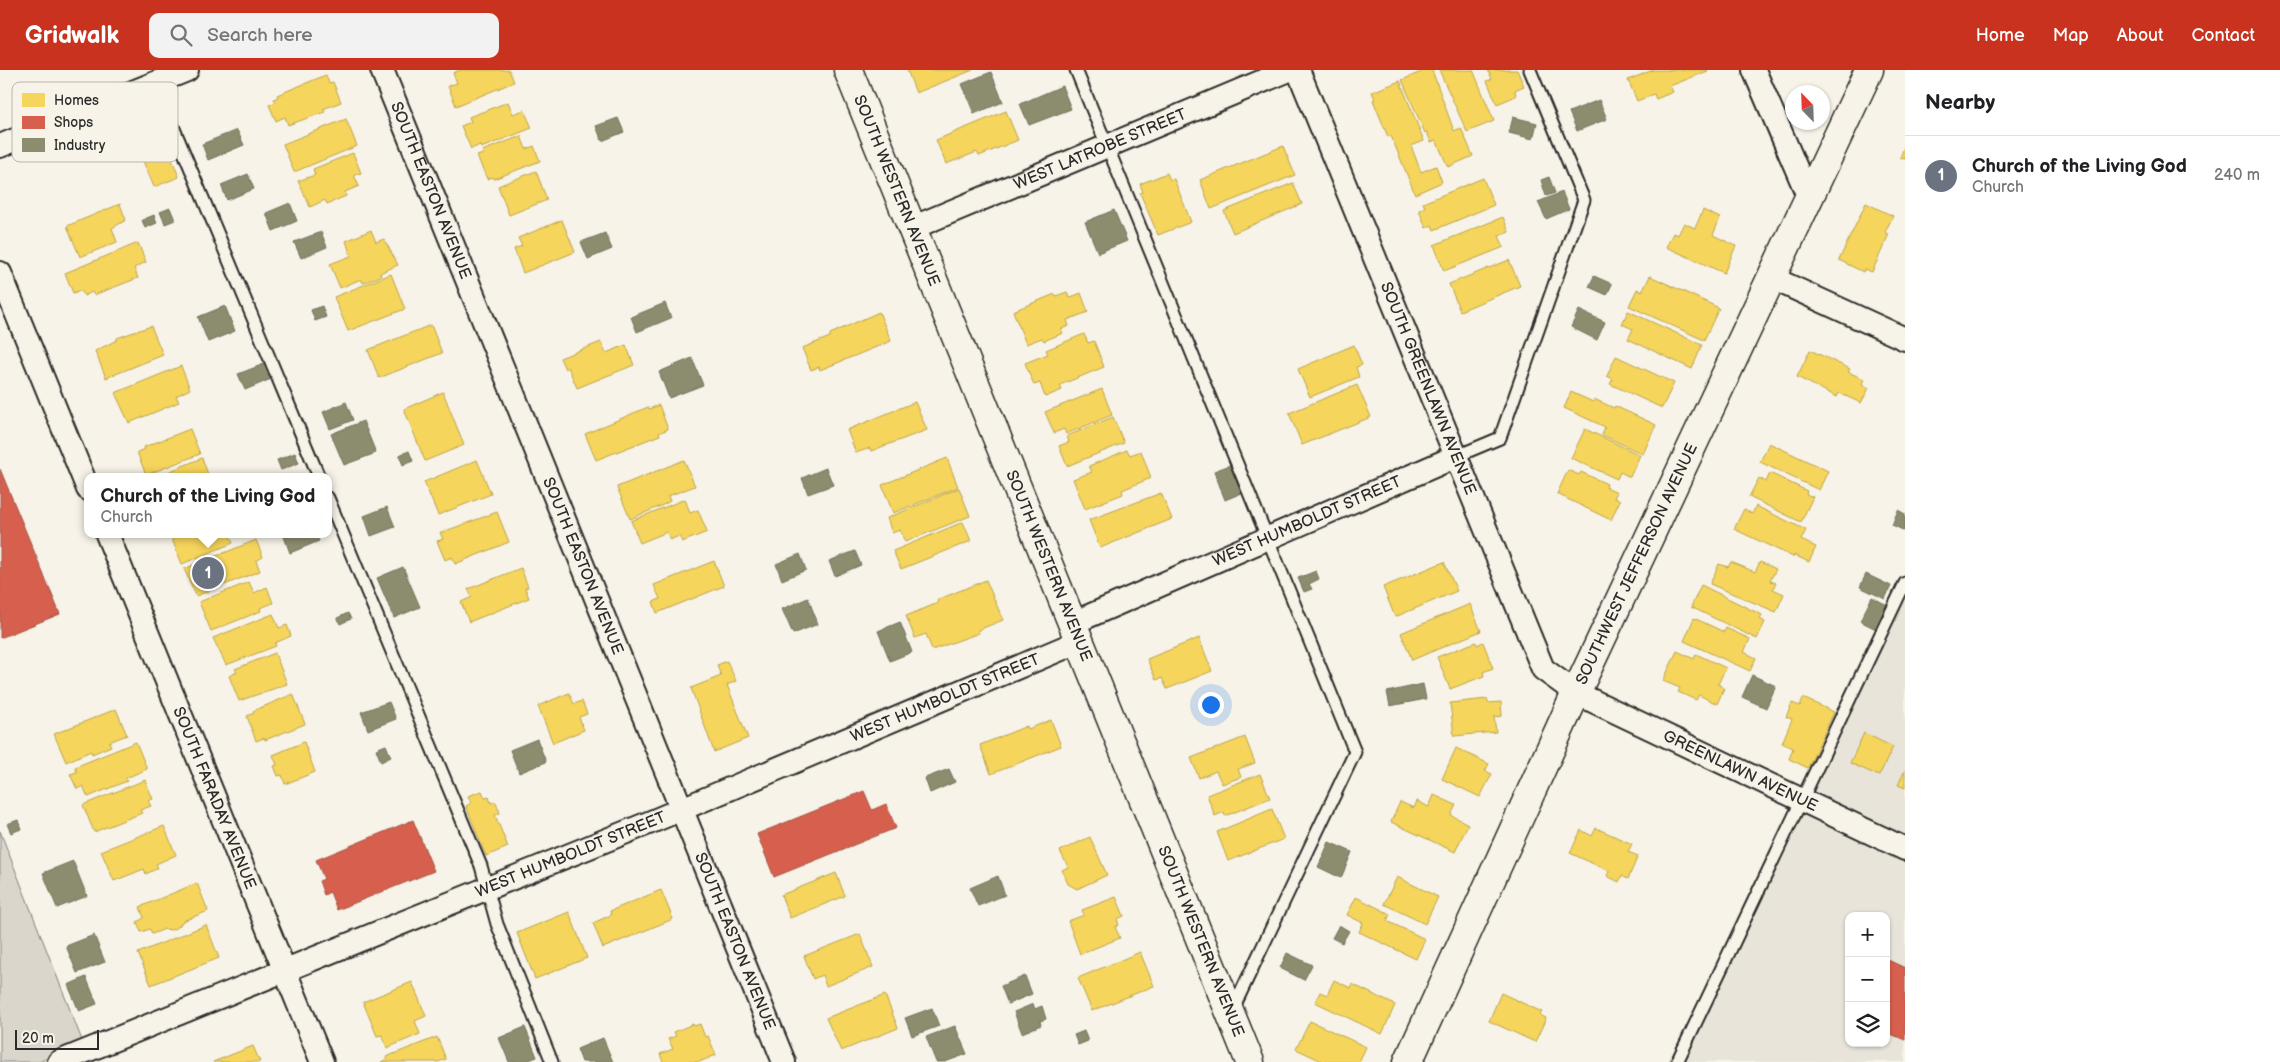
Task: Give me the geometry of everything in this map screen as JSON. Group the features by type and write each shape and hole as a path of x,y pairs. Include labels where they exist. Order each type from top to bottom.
{"main road":[{"name":"SOUTH WESTERN AVENUE","path":"848,70 1250,1062"},
{"name":"SOUTHWEST JEFFERSON AVENUE","path":"1408,1062 1576,693 1869,70"}],"street":[{"path":"157,82 187,70"},
{"name":"SOUTH EASTON AVENUE","path":"382,70 784,1062"},
{"name":"WEST LATROBE STREET","path":"912,228 1289,70"},
{"name":"SOUTH GREENLAWN AVENUE","path":"1298,70 1544,669 1576,693"},
{"path":"1754,70 1809,198"},
{"path":"0,146 12,141"},
{"path":"0,273 84,479"},
{"path":"1772,278 1905,339"},
{"name":"WEST HUMBOLDT STREET","path":"58,1062 651,822 1076,632 1267,538 1457,456"},
{"name":"SOUTH FARADAY AVENUE","path":"109,538 322,1062"},
{"name":"GREENLAWN AVENUE","path":"1576,693 1905,849"}],"lane":[{"path":"1076,70 1355,752 1231,1015"},
{"path":"1457,456 1500,438 1584,200 1530,70"},
{"path":"178,138 317,473"},
{"path":"332,508 477,857 497,924 552,1062"},
{"path":"1677,1062 1905,583"}],"shaded area":[{"path":"1905,580 1905,1062 1672,1062"},
{"path":"0,831 83,1043 39,1062 0,1062"}],"building: Homes":[{"path":"460,70 509,70 514,82 456,106 448,86 457,83 453,73"},
{"path":"907,70 973,70 916,93"},
{"path":"1426,70 1432,70 1454,131 1461,128 1473,156 1448,167 1436,140 1431,142 1427,132 1425,133 1402,80"},
{"path":"1439,70 1473,70 1494,121 1467,132"},
{"path":"1488,70 1517,70 1524,86 1515,90 1516,96 1497,104 1487,81 1492,79"},
{"path":"1653,70 1708,71 1670,86 1673,92 1656,99 1654,94 1637,101 1628,80"},
{"path":"326,75 329,83 333,82 341,102 323,109 325,112 288,125 285,117 276,121 269,105 276,102 274,99 278,97 277,95"},
{"path":"1400,81 1424,141 1411,146 1421,172 1436,166 1442,182 1415,194 1391,136 1388,137 1373,100 1375,99 1372,92"},
{"path":"508,102 513,114 524,110 532,128 481,148 480,145 471,149 461,126 471,122 469,117"},
{"path":"1006,111 1018,140 979,156 977,152 946,164 936,140"},
{"path":"346,119 357,146 294,172 283,144"},
{"path":"521,136 526,149 534,146 540,161 494,179 493,177 487,179 477,156 483,154 482,151"},
{"path":"1905,145 1905,159 1900,157"},
{"path":"1283,146 1295,175 1211,209 1200,180"},
{"path":"353,153 361,173 354,175 359,186 345,192 346,196 327,204 325,200 310,207 298,181 315,175 313,169"},
{"path":"143,162 173,162 179,177 154,187"},
{"path":"536,171 547,200 509,215 498,186"},
{"path":"1167,173 1170,180 1174,179 1191,222 1158,235 1140,193 1143,192 1140,184"},
{"path":"1483,178 1494,205 1434,230 1432,225 1426,228 1419,210 1425,207 1423,203"},
{"path":"1293,183 1302,204 1233,233 1224,211"},
{"path":"1866,203 1893,216 1885,232 1889,234 1872,272 1865,269 1863,272 1839,260"},
{"path":"120,204 126,220 112,228 117,242 80,257 67,226"},
{"path":"1703,210 1720,218 1713,235 1736,246 1724,273 1666,247 1673,233 1678,235 1684,223 1695,228"},
{"path":"1503,217 1509,232 1499,236 1504,247 1444,271 1434,245"},
{"path":"562,220 575,252 523,273 514,249 522,246 518,238"},
{"path":"371,230 376,242 384,239 398,265 380,273 381,276 363,283 361,279 340,288 330,264 351,256 346,241"},
{"path":"138,243 146,262 134,268 138,278 94,295 92,292 84,296 81,290 73,293 65,273"},
{"path":"1509,260 1520,286 1460,311 1449,284"},
{"path":"391,274 405,309 348,331 334,297"},
{"path":"1650,276 1719,308 1704,340 1629,306 1637,289 1642,292"},
{"path":"1067,292 1069,298 1081,293 1088,312 1067,320 1069,326 1061,329 1063,333 1044,341 1042,338 1026,344 1013,311 1055,294 1056,296"},
{"path":"1628,311 1702,345 1692,369 1628,339 1633,329 1622,324"},
{"path":"879,312 891,341 820,370 819,367 811,370 802,348 830,337 830,334"},
{"path":"431,325 442,353 379,378 368,350"},
{"path":"151,326 163,355 106,378 95,351 117,340 117,338"},
{"path":"1084,334 1088,343 1094,341 1104,367 1060,385 1062,390 1045,397 1040,383 1034,385 1025,363 1048,354 1046,350"},
{"path":"601,342 606,353 626,345 634,365 577,388 568,367 565,369 560,358"},
{"path":"1354,345 1362,365 1356,367 1359,377 1310,397 1298,369"},
{"path":"1810,350 1850,369 1848,372 1864,379 1862,384 1869,388 1861,403 1839,393 1837,397 1797,377"},
{"path":"1616,356 1674,383 1662,408 1610,384 1613,379 1607,376"},
{"path":"181,366 190,389 176,396 179,402 129,423 115,393"},
{"path":"1357,385 1371,417 1302,445 1289,413"},
{"path":"1102,389 1112,415 1066,434 1064,429 1054,433 1045,412"},
{"path":"443,392 464,445 425,461 404,409"},
{"path":"1571,392 1593,402 1594,399 1614,408 1615,406 1656,425 1643,454 1602,435 1605,427 1564,408"},
{"path":"915,402 927,430 871,451 870,448 856,453 847,430"},
{"path":"659,405 668,429 659,433 660,435 596,460 585,434 648,407 649,409"},
{"path":"1113,417 1124,443 1067,466 1059,446 1069,442 1067,436"},
{"path":"190,429 200,454 151,473 145,473 137,452 145,449 144,447"},
{"path":"1585,429 1640,455 1630,477 1620,472 1617,479 1571,458"},
{"path":"1769,443 1828,471 1819,490 1760,462"},
{"path":"1127,450 1130,455 1141,451 1151,478 1122,490 1123,494 1085,509 1073,479 1092,472 1089,466"},
{"path":"202,458 208,473 166,473"},
{"path":"947,458 958,487 893,513 882,485"},
{"path":"477,460 491,494 438,515 424,482"},
{"path":"684,460 695,486 668,496 670,501 630,519 617,487"},
{"path":"1568,470 1579,475 1581,472 1607,484 1606,487 1617,492 1614,498 1620,500 1611,520 1557,494"},
{"path":"1770,473 1807,491 1806,494 1813,497 1801,522 1749,497 1759,478 1766,482"},
{"path":"959,488 970,516 905,542 900,530 892,533 887,518"},
{"path":"1161,493 1172,519 1100,548 1089,520"},
{"path":"685,499 690,513 698,510 707,532 682,542 679,536 670,540 667,532 640,543 631,521"},
{"path":"1756,506 1806,530 1801,540 1816,547 1809,562 1794,555 1793,557 1734,529 1744,509 1752,514"},
{"path":"497,512 509,542 455,564 452,557 445,560 437,541 443,539 440,533"},
{"path":"963,522 971,541 901,569 893,551"},
{"path":"171,538 231,538 233,543 182,564"},
{"path":"256,540 263,557 256,561 260,571 196,596 184,569"},
{"path":"714,561 724,586 657,613 653,602 660,599 654,585"},
{"path":"1444,562 1457,591 1395,617 1383,587"},
{"path":"1731,562 1755,572 1760,562 1776,569 1770,581 1776,583 1773,589 1784,594 1776,612 1710,584 1719,564 1728,567"},
{"path":"521,568 528,587 525,588 529,598 469,622 461,602 472,597 468,589"},
{"path":"986,580 1003,620 978,630 979,633 932,650 926,634 915,638 906,616 938,603 937,600"},
{"path":"249,582 254,593 267,587 273,603 260,608 261,611 211,631 199,602"},
{"path":"1701,585 1762,615 1760,619 1765,622 1757,639 1691,607"},
{"path":"1470,604 1481,631 1412,660 1401,633"},
{"path":"273,614 279,628 287,625 291,636 275,643 276,646 226,665 213,638"},
{"path":"1694,618 1724,632 1726,628 1750,639 1744,652 1756,658 1750,671 1684,641"},
{"path":"1199,638 1212,671 1167,689 1162,678 1156,680 1147,659"},
{"path":"1476,642 1477,645 1483,642 1493,668 1483,672 1484,676 1450,689 1437,657"},
{"path":"1677,651 1694,659 1696,654 1726,668 1718,684 1724,688 1717,704 1699,695 1696,700 1678,692 1680,688 1663,681"},
{"path":"275,653 287,684 239,701 229,676 237,672 235,669"},
{"path":"727,661 736,681 727,685 748,738 714,752 691,688 721,676 717,665"},
{"path":"569,693 574,704 582,701 587,714 579,717 584,730 553,743 538,706"},
{"path":"293,694 305,724 265,740 264,738 256,741 247,716 254,713 253,711"},
{"path":"1803,698 1834,712 1808,768 1789,759 1793,748 1782,743 1792,719 1786,717 1792,703 1800,706"},
{"path":"1487,699 1488,703 1501,702 1502,716 1494,717 1496,732 1454,736 1450,703"},
{"path":"116,709 127,735 109,742 111,746 92,754 91,751 66,762 54,734"},
{"path":"1051,720 1061,746 991,774 980,745 1027,726 1028,729"},
{"path":"1864,733 1893,747 1879,776 1850,763"},
{"path":"1245,737 1255,763 1238,769 1241,777 1222,784 1216,771 1199,778 1191,758"},
{"path":"136,742 147,769 126,778 127,781 88,797 83,786 77,789 70,774 77,772 75,767"},
{"path":"304,742 315,772 285,784 282,775 278,776 274,766 277,765 273,755"},
{"path":"1456,748 1489,764 1485,771 1492,774 1480,797 1442,779"},
{"path":"1905,770 1905,788 1898,785"},
{"path":"1260,774 1270,798 1225,816 1224,812 1215,816 1207,795"},
{"path":"145,780 153,799 148,801 151,806 140,810 142,813 94,832 83,805"},
{"path":"482,791 485,798 489,797 491,803 496,802 500,813 495,815 508,847 486,856 466,806 471,803 468,796"},
{"path":"1434,795 1456,805 1451,815 1468,824 1455,852 1391,822 1400,802 1414,808 1417,801 1429,807"},
{"path":"1272,809 1284,839 1228,861 1217,832"},
{"path":"164,826 176,855 156,864 158,868 146,874 144,869 114,881 101,851"},
{"path":"1596,828 1632,844 1628,852 1638,856 1628,879 1622,876 1619,882 1607,876 1609,871 1570,853 1581,830 1592,836"},
{"path":"1090,837 1107,875 1077,889 1068,884 1062,870 1068,867 1060,851"},
{"path":"836,873 845,896 790,918 781,895"},
{"path":"1397,877 1438,897 1425,924 1384,904"},
{"path":"197,883 208,911 183,921 178,927 171,930 165,929 152,934 150,929 141,932 137,922 144,918 140,907"},
{"path":"661,890 673,919 603,948 593,923 611,915 610,911"},
{"path":"1116,897 1124,916 1117,919 1119,925 1115,927 1120,938 1080,954 1068,921 1084,915 1082,910"},
{"path":"1356,897 1390,914 1387,921 1425,939 1416,959 1359,932 1363,923 1347,915"},
{"path":"569,912 587,958 535,979 517,933"},
{"path":"206,925 219,958 151,985 138,953"},
{"path":"860,934 873,967 826,986 822,975 813,979 804,956"},
{"path":"1140,952 1154,986 1092,1011 1078,978"},
{"path":"1334,980 1351,988 1352,984 1395,1005 1382,1034 1315,1002 1320,992 1327,995"},
{"path":"412,982 426,1016 415,1021 420,1034 387,1048 382,1035 377,1036 363,1002"},
{"path":"1501,993 1542,1012 1540,1015 1546,1018 1535,1042 1489,1021"},
{"path":"885,995 898,1028 841,1051 826,1018"},
{"path":"1310,1021 1366,1047 1359,1062 1324,1062 1296,1049"},
{"path":"693,1024 694,1026 700,1024 705,1037 708,1036 716,1055 699,1062 663,1062 660,1054 673,1049 668,1039 676,1036 674,1032"},
{"path":"437,1037 446,1059 438,1062 381,1062 387,1059 386,1057"},
{"path":"253,1046 260,1062 213,1062"}],"building: Shops":[{"path":"0,469 60,614 0,638"},
{"path":"864,791 872,810 886,804 896,828 774,877 757,834"},
{"path":"413,820 434,871 337,910 330,892 324,895 319,881 324,879 316,860"},
{"path":"1890,961 1905,968 1905,1040 1890,1034"}],"building: Industry":[{"path":"991,72 1003,102 974,114 962,84"},
{"path":"1062,86 1071,109 1029,125 1020,104"},
{"path":"1599,100 1607,119 1577,131 1569,112"},
{"path":"1513,117 1537,123 1533,139 1509,133"},
{"path":"618,118 624,132 602,141 596,126"},
{"path":"237,130 244,145 208,160 202,144"},
{"path":"248,174 254,189 227,200 221,185"},
{"path":"1549,177 1555,193 1546,196 1541,180"},
{"path":"1562,192 1569,209 1546,219 1538,202"},
{"path":"290,203 297,221 273,231 266,213"},
{"path":"170,208 175,220 165,224 160,212"},
{"path":"1114,210 1127,241 1098,253 1085,222"},
{"path":"154,215 157,223 145,228 142,220"},
{"path":"321,232 327,247 301,258 294,242"},
{"path":"605,233 612,249 588,259 581,242"},
{"path":"1594,276 1612,284 1607,295 1589,287"},
{"path":"665,303 671,318 637,332 631,317"},
{"path":"225,306 235,331 208,342 198,317"},
{"path":"322,306 326,317 315,321 311,310"},
{"path":"1579,310 1605,322 1597,340 1571,327"},
{"path":"692,358 703,385 669,398 659,372"},
{"path":"264,364 271,379 245,390 238,374"},
{"path":"346,402 353,420 330,429 323,412"},
{"path":"363,421 376,453 344,465 331,434"},
{"path":"409,451 413,461 403,465 399,455"},
{"path":"295,453 299,463 281,470 277,460"},
{"path":"1230,465 1242,493 1225,500 1214,471"},
{"path":"826,468 833,485 808,494 802,478"},
{"path":"387,507 395,527 371,536 364,516"},
{"path":"1898,510 1905,514 1905,531 1892,525"},
{"path":"284,538 318,538 319,541 290,553"},
{"path":"855,551 861,565 835,576 829,561"},
{"path":"800,554 806,570 782,580 776,564"},
{"path":"403,567 420,607 394,618 377,578"},
{"path":"1316,571 1319,579 1309,584 1312,589 1304,592 1298,578"},
{"path":"1866,574 1891,586 1885,599 1860,587"},
{"path":"1872,597 1887,605 1876,629 1860,621"},
{"path":"808,598 818,624 793,634 782,609"},
{"path":"348,613 351,619 340,624 337,618"},
{"path":"900,622 912,652 890,661 878,631"},
{"path":"1752,675 1776,686 1766,708 1742,697"},
{"path":"1423,684 1426,699 1390,706 1387,692"},
{"path":"389,702 396,719 368,730 361,712"},
{"path":"537,739 546,762 519,773 510,750"},
{"path":"386,745 391,757 381,762 376,749"},
{"path":"949,769 955,782 930,793 925,778"},
{"path":"18,820 21,829 11,833 7,824"},
{"path":"1329,842 1352,852 1341,878 1318,867"},
{"path":"73,861 87,896 57,908 43,873"},
{"path":"998,876 1005,895 978,906 970,888"},
{"path":"1339,925 1349,931 1342,943 1332,938"},
{"path":"94,935 105,962 77,973 66,946"},
{"path":"1287,953 1312,965 1304,980 1280,968"},
{"path":"1025,976 1032,994 1008,1004 1001,986"},
{"path":"86,977 97,1004 79,1011 68,985"},
{"path":"1033,1004 1035,1009 1042,1006 1046,1019 1040,1021 1041,1025 1022,1033 1014,1012"},
{"path":"932,1008 939,1026 912,1036 905,1018"},
{"path":"955,1026 967,1054 945,1062 936,1062 926,1037"},
{"path":"525,1027 537,1057 524,1062 509,1062 499,1038"},
{"path":"1084,1031 1088,1041 1078,1045 1074,1035"},
{"path":"603,1038 613,1062 582,1062 577,1049"}],"place":[{"name":"Church of the Living God","path":"208,573"}]}
